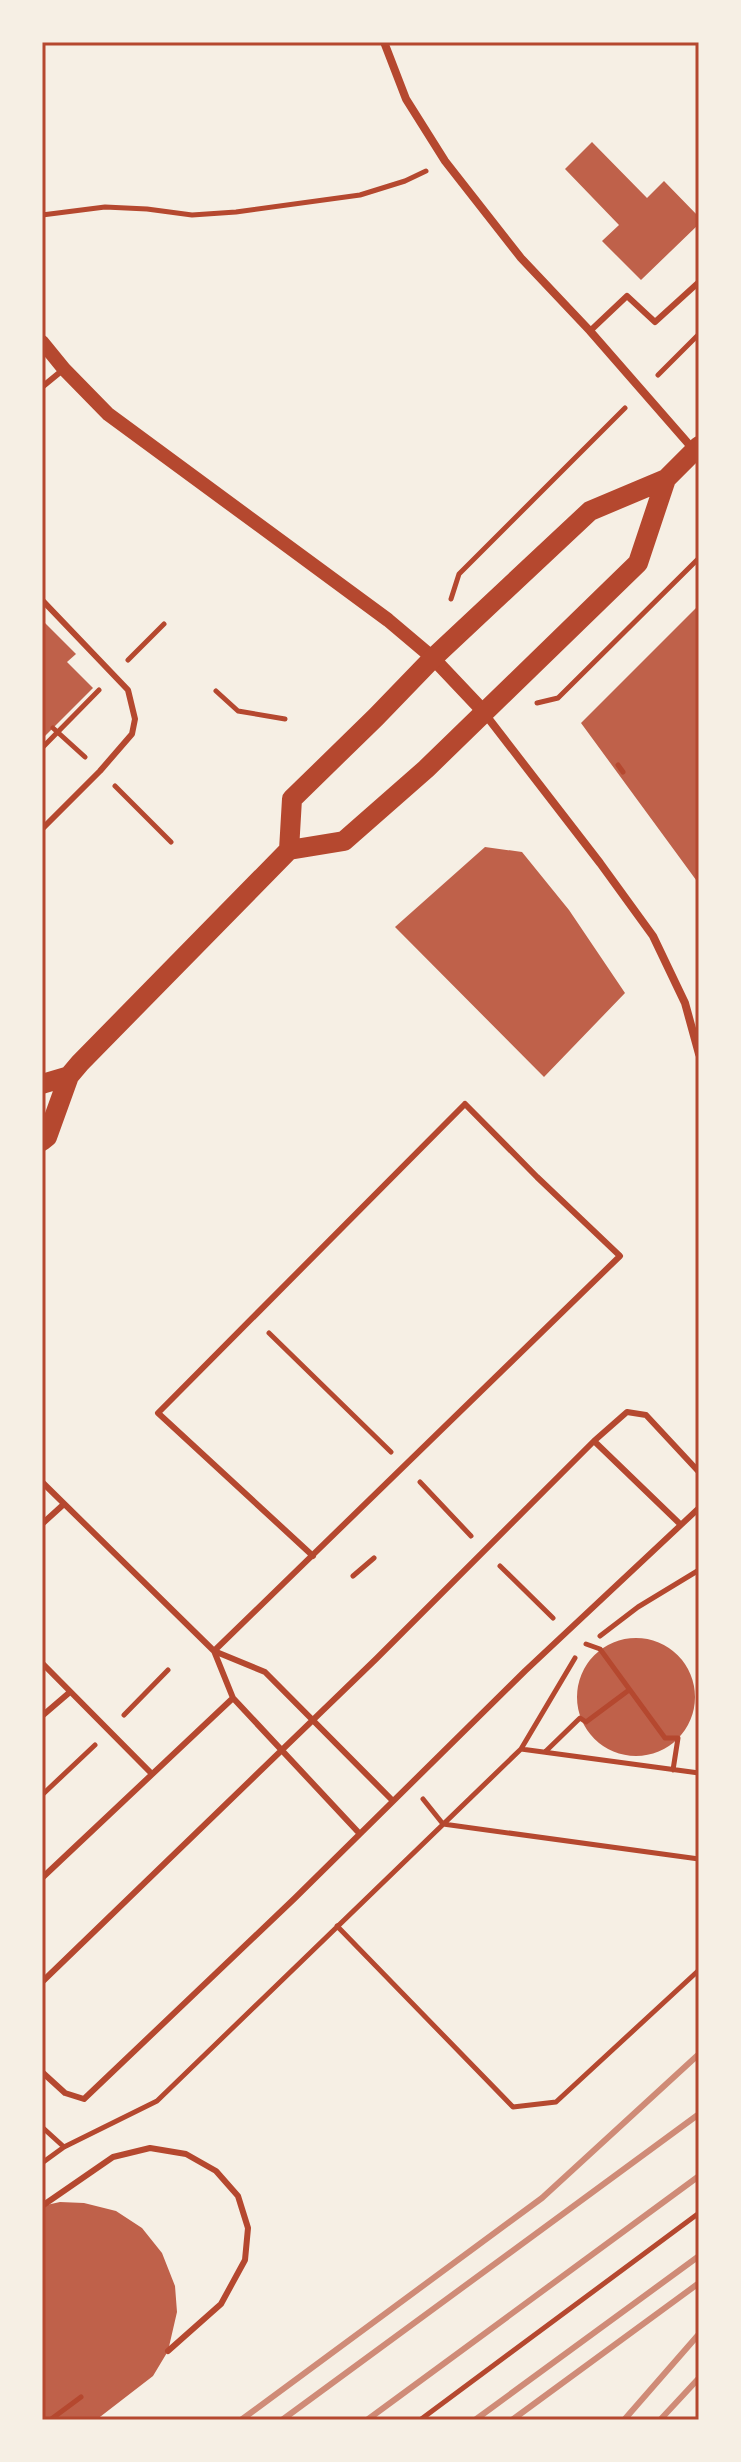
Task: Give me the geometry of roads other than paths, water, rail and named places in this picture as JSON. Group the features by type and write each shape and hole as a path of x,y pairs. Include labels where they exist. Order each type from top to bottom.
{"main road":[{"path":"289,850 292,799 433,658 590,511 666,479 697,451"},
{"path":"42,1141 47,1137 69,1076 289,850 344,841 426,769 638,563 666,479"},
{"path":"42,1084 69,1076"}],"street":[{"path":"384,42 406,99 445,161 521,258 697,451"},
{"path":"42,342 108,414 388,620 433,658 485,713 653,936 685,1003 699,1054"}],"lane":[{"path":"590,331 627,296 655,322 699,282"},
{"path":"42,387 64,369"},
{"path":"42,600 128,690 135,719 132,734 42,829"},
{"path":"214,1651 313,1556 620,1256 465,1104 158,1413 313,1556"},
{"path":"42,1982 627,1412 646,1415 699,1472"},
{"path":"594,1441 681,1525"},
{"path":"42,1482 214,1651 265,1672 393,1801"},
{"path":"42,1524 64,1504"},
{"path":"42,2072 65,2093 84,2099 525,1671 699,1508"},
{"path":"214,1651 233,1698 359,1833"},
{"path":"42,1663 152,1774"},
{"path":"42,1716 70,1692"},
{"path":"42,1878 233,1698"},
{"path":"42,2206 113,2157 150,2148 186,2154 216,2171 238,2196 248,2228 245,2260 221,2304 168,2351"}],"railway":[{"path":"241,2420 542,2198 699,2054"},
{"path":"282,2420 699,2114"},
{"path":"367,2420 699,2176"},
{"path":"475,2420 699,2256"},
{"path":"512,2420 699,2283"},
{"path":"624,2420 699,2334"},
{"path":"660,2420 699,2378"}]}
